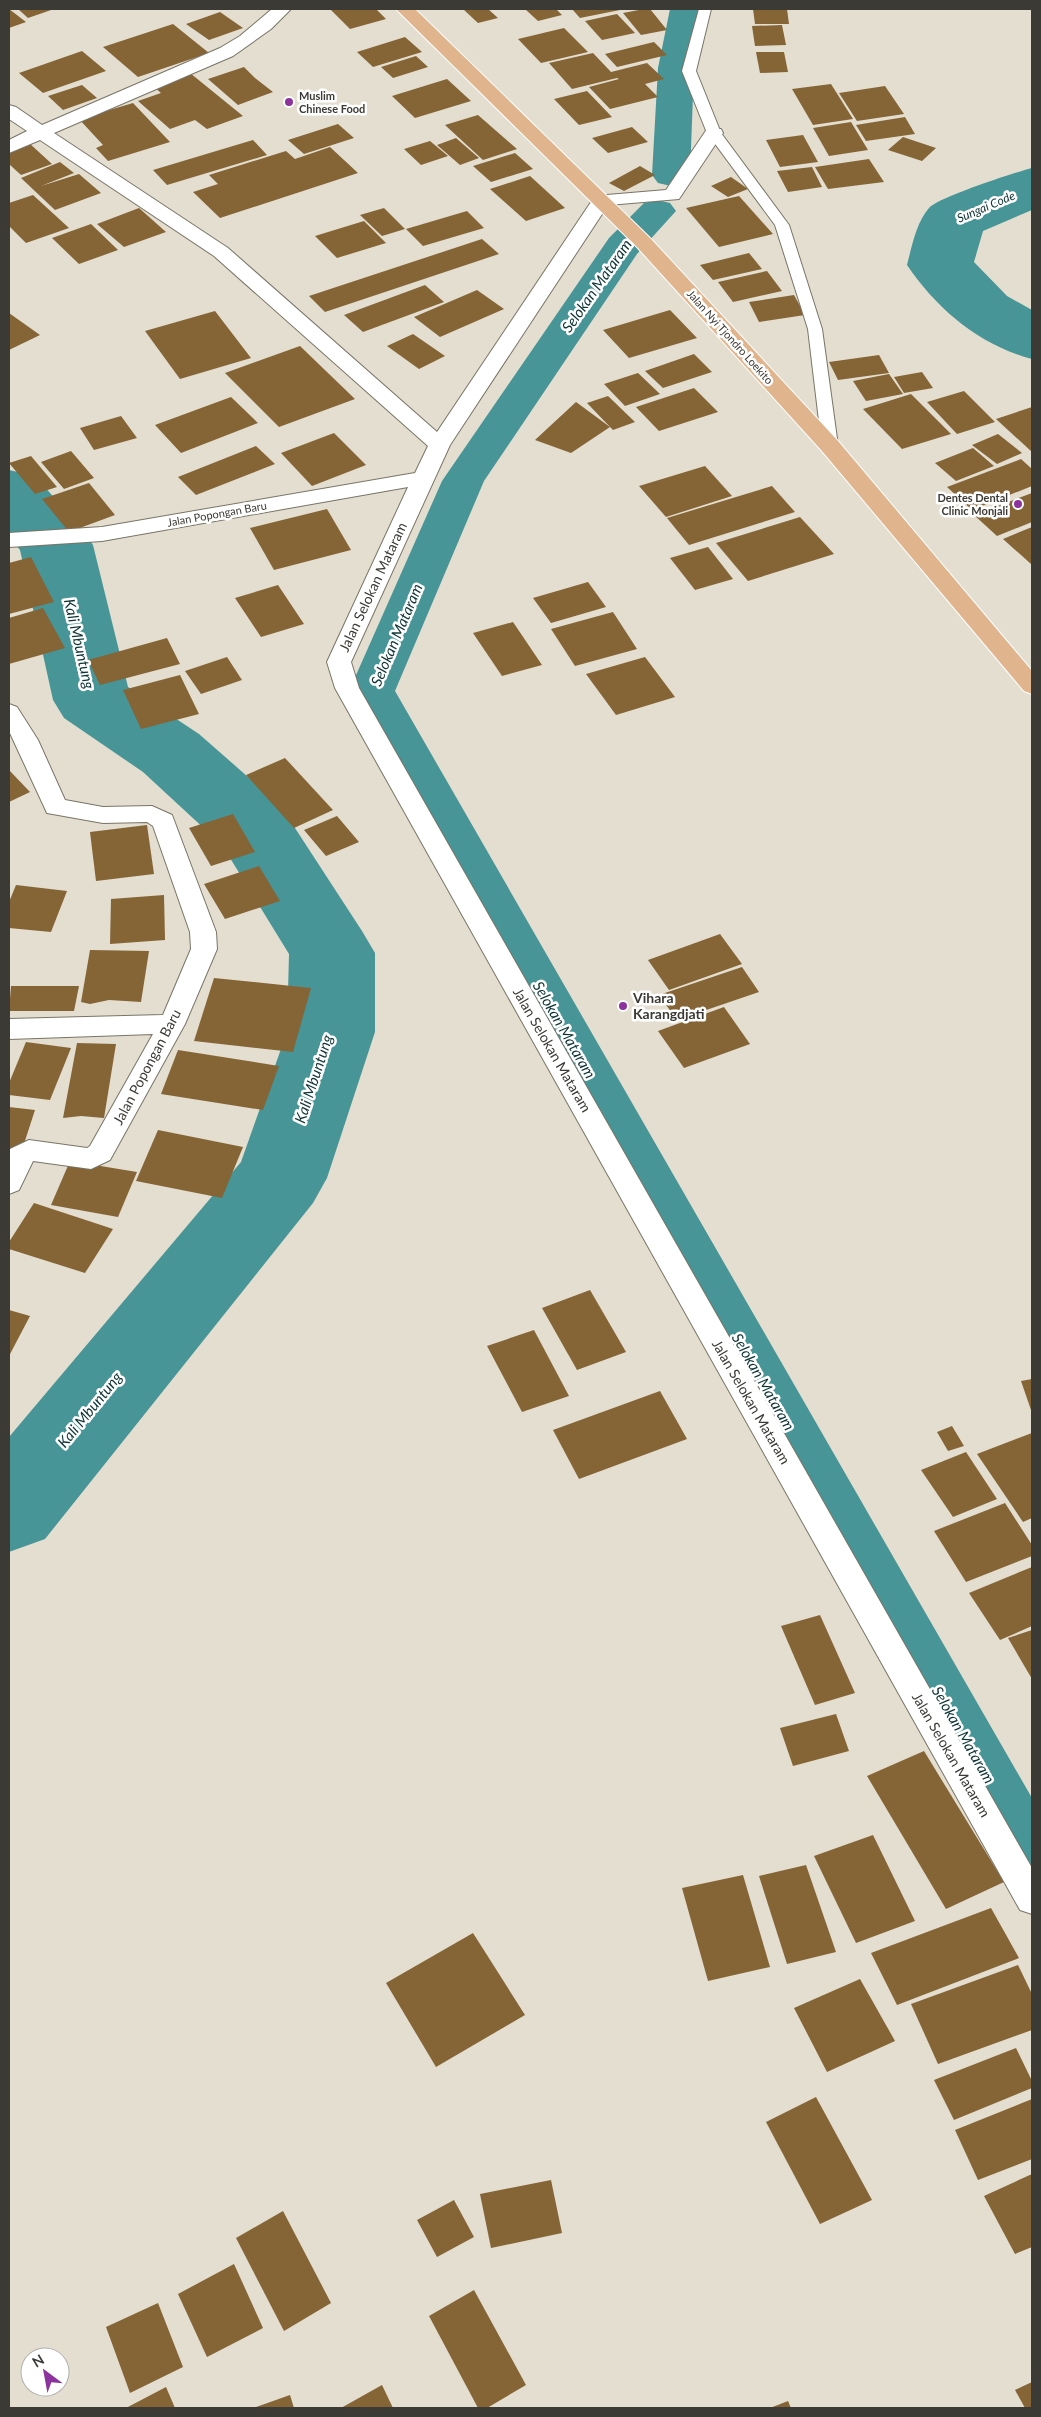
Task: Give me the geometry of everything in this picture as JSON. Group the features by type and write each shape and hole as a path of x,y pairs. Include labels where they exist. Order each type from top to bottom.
{"main road":[{"name":"Jalan Nyi Tjondro Loekito","path":"405,9 644,243 830,446 1032,686"}],"street":[{"path":"9,147 236,47 267,25 282,9"},
{"path":"9,111 221,252 439,444"},
{"path":"606,205 672,194 714,133"},
{"name":"Jalan Selokan Mataram","path":"606,205 439,444 339,662 347,688 1032,1899"},
{"name":"Jalan Popongan Baru","path":"9,540 102,534 424,478"},
{"name":"Jalan Popongan Baru","path":"9,712 26,740 56,807 103,815 152,814 163,821 202,932 204,949 172,1024 100,1152 91,1160 29,1150 20,1156 9,1183"},
{"path":"9,1029 172,1024"}],"lane":[{"path":"705,9 688,71 714,133 782,225 815,329 830,446"}],"building":[{"path":"9,9 26,22 9,28"},
{"path":"18,9 54,9 28,18"},
{"path":"330,9 376,9 386,19 350,29"},
{"path":"463,9 488,9 498,18 478,23"},
{"path":"525,9 556,9 562,15 538,21"},
{"path":"572,9 620,9 620,10 580,18"},
{"path":"650,9 667,30 641,35 623,13"},
{"path":"753,9 787,9 789,24 755,24"},
{"path":"220,12 243,28 209,40 186,24"},
{"path":"617,14 635,33 602,40 585,21"},
{"path":"173,24 209,53 138,77 103,47"},
{"path":"782,25 786,45 755,46 752,26"},
{"path":"564,28 588,52 541,63 518,39"},
{"path":"405,37 422,52 373,67 357,52"},
{"path":"654,42 667,55 617,67 605,54"},
{"path":"82,51 106,71 43,93 19,73"},
{"path":"756,52 784,52 788,72 760,73"},
{"path":"593,53 611,72 647,63 664,79 645,84 658,97 610,109 589,87 619,79 572,89 549,63"},
{"path":"416,56 428,67 393,78 381,67"},
{"path":"244,67 273,92 238,105 208,79"},
{"path":"190,73 243,116 207,129 195,120 170,129 138,101 161,93 153,86"},
{"path":"447,79 471,101 415,118 392,96"},
{"path":"831,84 853,119 813,125 792,89"},
{"path":"82,85 97,98 63,110 48,96"},
{"path":"885,86 904,114 857,121 839,93"},
{"path":"587,91 612,117 579,125 554,99"},
{"path":"133,103 170,142 108,161 96,148 103,145 79,119"},
{"path":"478,115 517,149 483,160 445,125"},
{"path":"905,117 915,134 866,141 856,125"},
{"path":"851,122 868,150 829,156 813,128"},
{"path":"338,124 354,138 304,154 288,140"},
{"path":"632,127 648,142 608,153 592,138"},
{"path":"803,135 818,162 780,167 766,140"},
{"path":"903,137 936,148 922,161 888,150"},
{"path":"456,138 479,158 460,165 437,145"},
{"path":"253,140 267,155 167,185 153,170"},
{"path":"430,141 448,156 421,165 404,149"},
{"path":"29,143 52,164 21,175 9,164 9,150"},
{"path":"330,147 358,173 220,218 193,192 218,184 209,175 286,151 295,159"},
{"path":"515,153 533,169 491,182 473,166"},
{"path":"869,159 884,182 828,189 815,167"},
{"path":"60,162 74,173 41,186 79,174 101,193 55,210 21,178"},
{"path":"640,166 655,175 624,191 609,183"},
{"path":"812,167 822,187 788,192 777,171"},
{"path":"530,176 565,208 526,221 490,189"},
{"path":"731,177 748,189 728,197 711,186"},
{"path":"33,195 69,228 26,243 9,226 9,203"},
{"path":"739,196 773,234 719,247 686,208"},
{"path":"139,208 166,232 124,247 97,224"},
{"path":"384,208 405,229 382,236 360,215"},
{"path":"467,211 484,228 423,246 406,229"},
{"path":"364,221 386,243 337,258 315,236"},
{"path":"91,224 118,250 79,264 52,238"},
{"path":"482,239 499,254 325,312 309,296"},
{"path":"749,253 762,269 713,280 700,265"},
{"path":"767,271 782,291 733,302 718,282"},
{"path":"425,285 444,302 363,332 344,315"},
{"path":"477,290 504,309 440,337 414,317"},
{"path":"794,295 805,315 759,322 749,302"},
{"path":"670,310 697,338 629,358 603,330"},
{"path":"215,311 251,358 180,379 145,331"},
{"path":"9,313 40,335 9,350"},
{"path":"413,334 445,356 419,369 387,346"},
{"path":"300,346 355,399 279,427 225,373"},
{"path":"694,354 712,372 663,388 645,371"},
{"path":"879,355 889,373 838,380 829,362"},
{"path":"922,372 933,388 904,393 894,377"},
{"path":"638,373 660,394 625,406 604,384"},
{"path":"889,374 903,394 866,401 853,381"},
{"path":"694,388 718,412 659,431 636,407"},
{"path":"964,391 995,422 957,434 927,402"},
{"path":"911,394 951,434 902,449 863,409"},
{"path":"608,396 635,422 613,430 587,403"},
{"path":"231,397 258,423 181,453 155,425"},
{"path":"576,402 610,427 571,453 535,440"},
{"path":"1032,407 1032,452 996,419"},
{"path":"121,416 137,438 94,450 80,428"},
{"path":"334,433 366,465 312,486 281,453"},
{"path":"998,434 1022,453 997,464 972,445"},
{"path":"256,446 275,464 196,495 178,477"},
{"path":"973,448 994,466 956,481 935,463"},
{"path":"71,451 94,478 64,489 41,462"},
{"path":"31,456 57,487 35,494 9,463"},
{"path":"1021,459 1032,469 1032,486 972,510 947,487"},
{"path":"705,466 732,496 666,517 639,486"},
{"path":"89,483 115,515 69,532 42,499"},
{"path":"772,486 795,512 689,545 667,518"},
{"name":"Dentes Dental Clinic Monjali","path":"1032,493 1032,522 997,536 974,515"},
{"path":"327,509 351,550 274,570 250,528"},
{"path":"800,517 834,554 748,581 716,543"},
{"path":"1032,527 1032,564 1031,564 1003,539"},
{"path":"708,547 733,579 695,590 670,558"},
{"path":"31,557 54,602 9,614 9,563"},
{"path":"588,582 606,607 551,623 533,598"},
{"path":"278,585 304,624 261,637 235,598"},
{"path":"43,608 65,648 9,664 9,618"},
{"path":"613,612 637,649 575,666 551,629"},
{"path":"513,622 542,665 502,676 473,633"},
{"path":"167,638 180,664 100,685 88,660"},
{"path":"227,657 242,680 201,694 185,671"},
{"path":"645,657 675,697 616,715 586,674"},
{"path":"180,675 199,714 141,729 123,690"},
{"path":"285,758 333,810 294,828 246,775"},
{"path":"9,770 30,792 9,802"},
{"path":"233,814 255,852 211,866 189,828"},
{"path":"337,816 359,842 326,856 304,830"},
{"path":"147,825 154,874 96,881 90,832"},
{"path":"259,866 280,901 225,919 204,884"},
{"path":"16,885 67,891 51,932 9,928 9,902"},
{"path":"164,895 165,940 110,944 111,899"},
{"path":"720,934 742,964 669,990 648,960"},
{"path":"90,950 149,951 141,1002 109,1000 90,1004 81,1002"},
{"path":"742,967 759,992 677,1020 659,995"},
{"path":"214,978 311,988 293,1052 194,1041"},
{"path":"11,986 79,986 74,1011 9,1011"},
{"path":"724,1007 750,1044 684,1068 658,1031"},
{"path":"26,1042 71,1048 50,1100 9,1095 9,1083"},
{"path":"77,1043 116,1044 104,1118 81,1116 63,1118"},
{"path":"178,1050 279,1066 263,1110 161,1094"},
{"path":"9,1107 35,1110 20,1156 9,1154"},
{"path":"158,1130 243,1147 222,1198 136,1181"},
{"path":"70,1161 137,1172 118,1217 51,1205"},
{"path":"34,1203 113,1229 85,1273 9,1249 9,1242"},
{"path":"590,1290 626,1352 577,1370 542,1308"},
{"path":"9,1310 30,1316 9,1356"},
{"path":"534,1330 569,1396 522,1412 487,1346"},
{"path":"1032,1379 1032,1413 1021,1381"},
{"path":"660,1391 687,1439 579,1479 553,1430"},
{"path":"952,1426 964,1446 948,1451 937,1432"},
{"path":"1032,1433 1032,1518 1023,1522 977,1454"},
{"path":"966,1452 997,1499 953,1517 921,1470"},
{"path":"1005,1503 1032,1545 1032,1556 966,1582 934,1531"},
{"path":"1032,1567 1032,1626 1000,1640 969,1593"},
{"path":"820,1615 855,1693 815,1705 781,1626"},
{"path":"1032,1630 1032,1679 1008,1638"},
{"path":"836,1714 849,1751 793,1766 780,1728"},
{"path":"924,1751 1004,1882 946,1909 867,1776"},
{"path":"873,1835 915,1921 856,1943 814,1856"},
{"path":"806,1865 836,1952 787,1964 759,1876"},
{"path":"743,1875 770,1967 708,1981 682,1888"},
{"path":"991,1908 1019,1958 897,2005 871,1953"},
{"path":"473,1933 525,2015 436,2067 386,1983"},
{"path":"1018,1965 1032,1994 1032,2030 938,2064 911,2004"},
{"path":"860,1979 895,2041 827,2072 794,2008"},
{"path":"1016,2048 1032,2081 1032,2088 954,2120 934,2080"},
{"path":"816,2097 872,2200 820,2224 766,2122"},
{"path":"1032,2099 1032,2159 978,2180 955,2130"},
{"path":"1032,2174 1032,2247 1015,2254 984,2196"},
{"path":"551,2180 562,2233 491,2248 480,2194"},
{"path":"454,2200 474,2237 437,2257 417,2220"},
{"path":"283,2211 331,2303 284,2331 236,2238"},
{"path":"234,2264 263,2328 207,2357 178,2294"},
{"path":"474,2290 526,2385 487,2408 478,2408 429,2316"},
{"path":"158,2303 183,2367 130,2393 106,2327"},
{"path":"1032,2382 1032,2408 1025,2408 1015,2390"},
{"path":"382,2385 393,2408 341,2408"},
{"path":"166,2387 175,2408 126,2408"},
{"path":"290,2395 294,2408 253,2408"},
{"path":"788,2401 791,2408 770,2408"}],"waterway":[{"name":"Selokan Mataram","path":"671,175 676,68 687,9"},
{"name":"Sungai Code","path":"1032,187 953,220 940,265 983,310 1032,338"},
{"name":"Selokan Mataram","path":"657,211 623,246 463,481 372,691 1032,1858"},
{"name":"Kali Mbuntung","path":"9,492 56,545 92,700 171,753 251,825 332,953 331,1032 281,1178 9,1509"}],"place":[{"name":"Muslim Chinese Food","path":"289,102"},
{"name":"Dentes Dental Clinic Monjali","path":"1018,504"},
{"name":"Vihara Karangdjati","path":"623,1006"}]}
